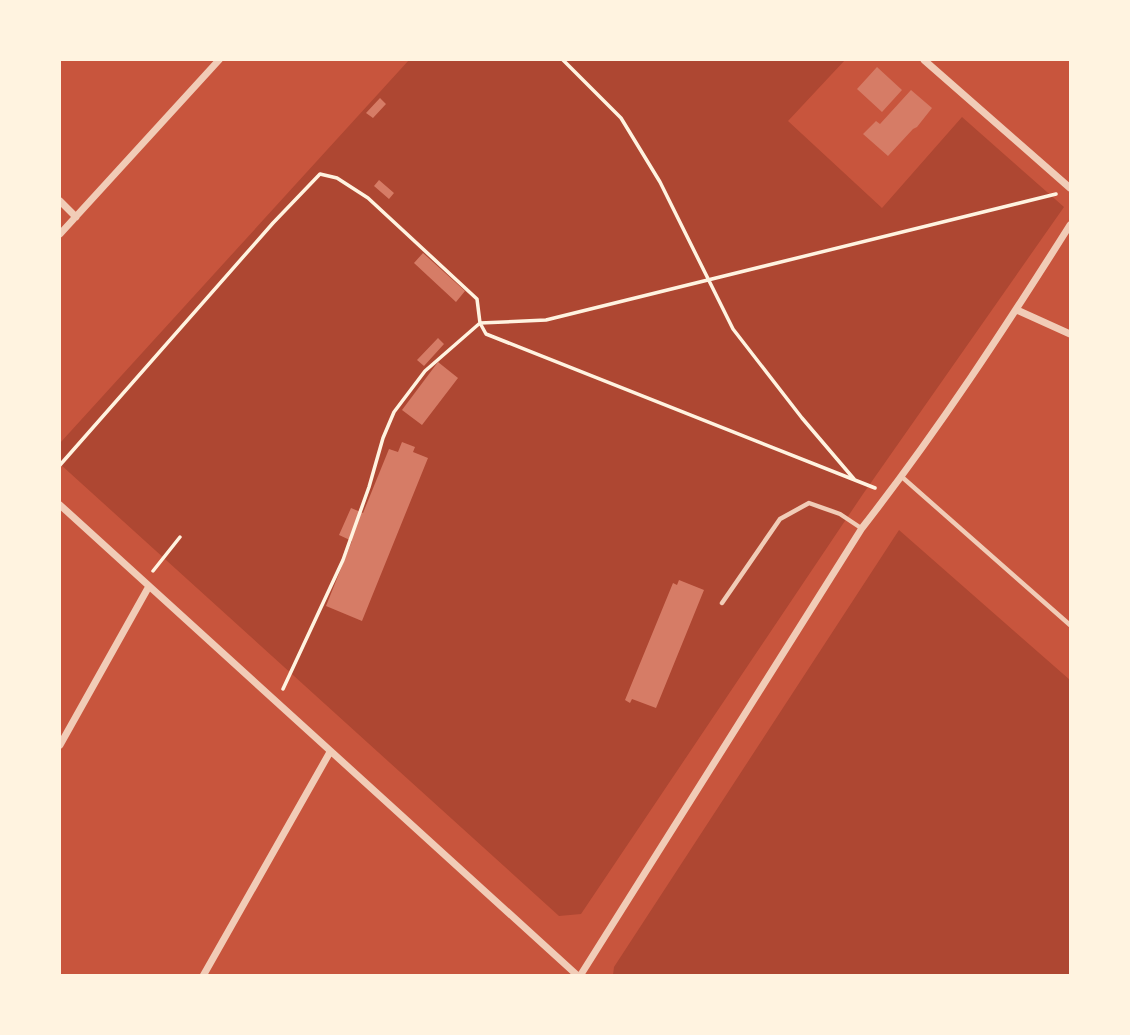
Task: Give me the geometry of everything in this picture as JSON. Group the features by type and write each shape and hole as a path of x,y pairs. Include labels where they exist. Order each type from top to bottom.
{"street":[{"path":"60,234 219,60"},
{"path":"924,60 1070,188"},
{"path":"60,201 76,217"},
{"path":"60,505 276,704 579,975 862,528 902,477 1017,310 1070,225"},
{"path":"1017,310 1070,334"},
{"path":"60,745 146,586"},
{"path":"203,975 330,752"}],"lane":[{"path":"902,477 1070,625"},
{"path":"722,603 780,519 809,503 840,514 862,528"}],"path":[{"path":"563,60 621,118 660,182 733,329 802,418 855,480"},
{"path":"60,465 236,264 320,174 337,178 368,198 477,299 480,323 486,334 889,494"},
{"path":"276,704 343,560 394,412 425,371 480,323 546,320 1057,194"},
{"path":"146,586 180,537"}],"shaded area":[{"path":"409,60 845,60 788,121 882,208 962,117 1064,207 863,494 581,914 559,916 60,464 60,443"},
{"path":"899,530 1070,680 1070,975 613,975 614,967"}],"building":[{"path":"877,67 902,90 882,112 857,89"},
{"path":"911,90 932,108 888,156 863,134 876,121 880,124"},
{"path":"380,98 386,104 373,118 366,113"},
{"path":"379,180 394,193 389,199 374,186"},
{"path":"423,253 465,291 456,302 414,263"},
{"path":"438,338 444,344 424,366 417,360"},
{"path":"438,362 458,378 422,425 402,410"},
{"path":"402,442 415,447 413,452 428,458 362,621 326,606 352,541 339,535 351,508 363,513 389,449 398,452"},
{"path":"679,580 704,590 656,708 632,699 630,703 625,700 673,583 677,585"}]}
